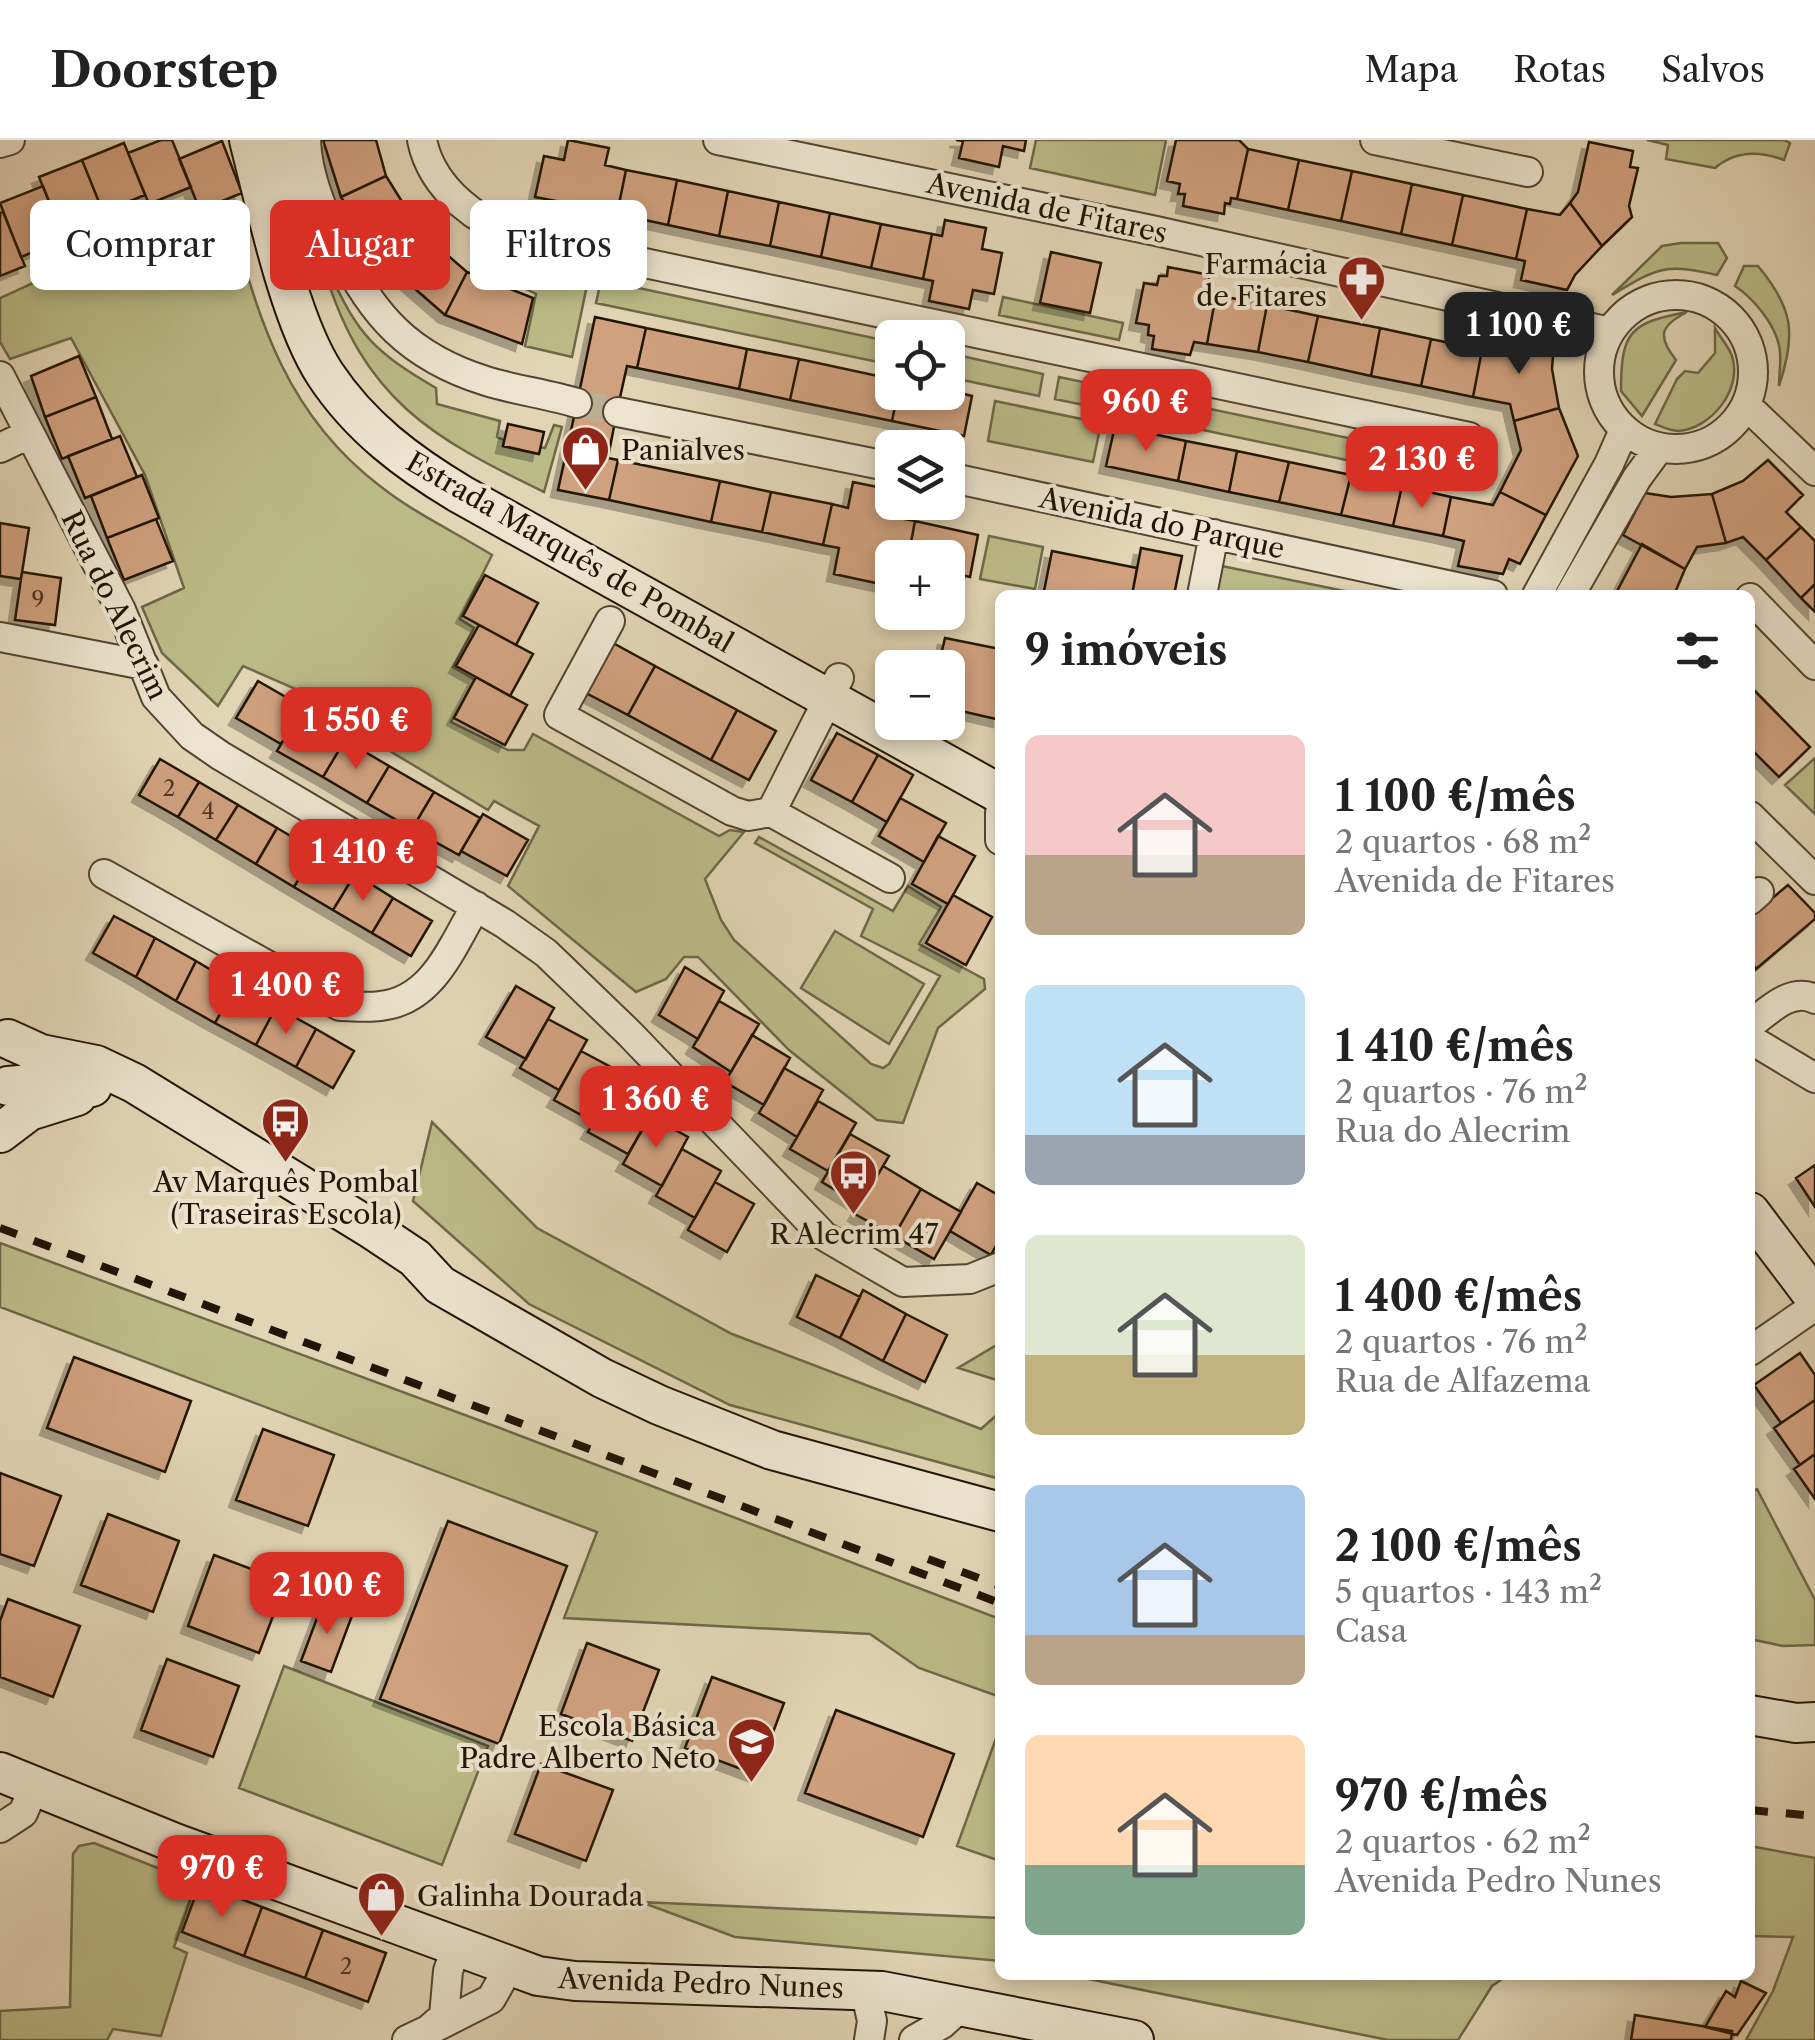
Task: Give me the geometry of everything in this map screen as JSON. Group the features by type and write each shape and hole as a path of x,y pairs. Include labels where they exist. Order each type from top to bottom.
{"street":[{"path":"0,143 10,140"},
{"name":"Estrada Marquês de Pombal","path":"249,140 307,339 323,371 384,442 419,470 462,495 724,639 833,689 875,702"},
{"name":"Estrada Marquês de Pombal","path":"282,140 285,180 324,318 354,372 384,408 424,443 995,791"},
{"path":"306,140 324,216 344,257 392,330 445,365 486,380 576,402"},
{"path":"422,140 434,172 461,203 483,221 526,238 1469,437"},
{"name":"Avenida de Fitares","path":"718,140 1156,230 1610,332"},
{"path":"1375,140 1528,172"},
{"path":"1692,296 1715,305 1732,318 1746,338 1754,360 1754,384 1746,406 1735,423 1710,442 1680,450 1659,448 1624,430 1610,414 1601,394 1598,373 1601,352 1610,332 1625,314 1657,298 1692,296"},
{"name":"Rua do Alecrim","path":"0,376 121,610 156,697 166,710 221,756 476,906 546,953 630,1034 824,1236 903,1282 970,1279 995,1269"},
{"path":"1746,406 1815,471"},
{"path":"618,412 875,463"},
{"path":"1540,590 1624,430"},
{"path":"0,448 30,434"},
{"path":"1573,590 1637,478 1659,448"},
{"name":"Avenida do Parque","path":"965,482 1470,590"},
{"path":"1203,590 1214,534"},
{"path":"1755,603 1815,665"},
{"path":"610,621 559,715 732,811 748,816 771,812 890,878"},
{"path":"0,637 144,666"},
{"path":"771,812 833,689"},
{"path":"954,740 995,762"},
{"path":"1755,821 1815,880"},
{"path":"104,874 340,1006 382,1006 410,998 436,975 476,906"},
{"path":"1755,1020 1784,999 1806,994 1815,999"},
{"path":"3,1090 16,1070 17,1060 4,1036"},
{"path":"4,1036 41,1054 96,1065 134,1082 416,1258 440,1285"},
{"path":"1755,1043 1815,1078"},
{"path":"3,1090 66,1081 107,1093 198,1145 408,1277 440,1285 602,1378 772,1450 995,1511"},
{"path":"0,1133 28,1111 51,1102 107,1093"},
{"path":"1755,1219 1815,1298"},
{"path":"1755,1348 1815,1306"},
{"path":"1755,1716 1815,1722"},
{"path":"0,1828 23,1813 17,1780"},
{"name":"Avenida Pedro Nunes","path":"17,1780 174,1843 509,1967 575,1981 865,1990 1134,2040"},
{"path":"418,2035 444,2016 448,1971 456,1948"},
{"path":"418,2035 490,2000 509,1967"},
{"path":"865,1990 872,2021 869,2040"},
{"path":"914,2040 942,2024 962,2006"}],"green space":[{"path":"1036,140 1166,140 1155,195 1030,168"},
{"path":"1647,140 1790,143 1784,160 1748,154 1715,168 1666,159 1668,145"},
{"path":"1718,243 1727,258 1717,275 1685,269 1662,270 1612,295 1662,246"},
{"path":"1744,266 1758,266 1785,309 1788,352 1779,386 1779,345 1773,328 1749,297 1735,286"},
{"path":"250,281 281,364 300,398 348,459 393,496 492,555 460,619 474,628 453,667 475,680 451,722 508,750 524,750 533,734 719,836 730,830 744,832 705,879 721,920 734,940 871,1064 883,1068 889,1064 940,976 861,936 873,909 755,843 759,837 893,911 908,886 941,907 919,944 984,979 985,989 938,1028 903,1123 877,1120 789,1050 698,957 684,957 666,979 636,992 508,886 539,826 494,801 488,810 320,709 323,701 243,666 218,706 162,653 142,607 184,588 145,475 71,338 10,359 0,342 0,298 30,284 30,290 250,290"},
{"path":"332,290 338,290 370,340 436,388 437,404 500,421 497,437 504,440 503,446 538,454 540,447 545,448 554,425 562,427 544,492 467,452 406,409 381,383 341,316"},
{"path":"528,290 586,290 572,357 525,346 536,294"},
{"path":"599,290 647,290 875,338 875,361 596,303"},
{"path":"1003,297 1123,323 1119,340 999,315"},
{"path":"1687,312 1664,332 1676,360 1642,416 1621,391 1627,343 1641,326"},
{"path":"1715,328 1731,353 1734,369 1722,405 1690,429 1675,431 1655,424 1677,379 1685,371 1698,373 1715,353"},
{"path":"965,357 1043,374 1039,396 965,381"},
{"path":"1059,377 1485,467 1480,488 1055,399"},
{"path":"995,401 1101,423 1093,462 988,441"},
{"path":"989,536 1043,547 1035,589 980,579"},
{"path":"1212,564 1339,590 1208,590"},
{"path":"1815,758 1815,814 1785,785"},
{"path":"835,931 924,984 889,1044 801,988"},
{"path":"432,1122 537,1228 732,1334 981,1429 995,1416 995,1478 730,1405 529,1304 413,1201"},
{"path":"0,1243 995,1617 995,1695 919,1668 870,1634 564,1618 597,1532 0,1307"},
{"path":"995,1346 995,1379 958,1368"},
{"path":"1755,1490 1815,1600 1815,1645 1783,1646 1755,1640"},
{"path":"284,1666 488,1746 442,1865 239,1788"},
{"path":"995,1741 995,1859 957,1846"},
{"path":"94,1843 196,1883 174,1947 187,1953 161,2036 113,2029 107,2040 0,2040 0,2011 70,2007 73,1854 79,1846"},
{"path":"1755,1847 1815,1858 1815,2040 1746,2040 1773,1991 1793,1937 1755,1936"},
{"path":"641,1902 995,1918 995,1961 735,1937"},
{"path":"1094,1980 1501,1980 1492,1986 1458,2040 1388,2040"}],"building":[{"path":"161,140 172,140 191,187 159,200 147,200 128,153"},
{"path":"323,140 376,140 386,176 341,197"},
{"path":"568,140 609,148 605,165 626,170 620,200 535,197 544,156 564,160"},
{"path":"956,140 1026,140 1024,151 1003,146 999,167 959,158 963,141"},
{"path":"1176,140 1239,140 1248,149 1237,199 1225,203 1224,214 1183,206 1185,194 1178,194 1180,184 1167,181"},
{"path":"222,141 242,193 225,200 196,200 179,159"},
{"path":"1589,142 1633,151 1630,167 1638,168 1629,206 1632,217 1602,246 1570,203 1578,192"},
{"path":"124,143 145,195 133,200 98,200 82,160"},
{"path":"1248,149 1299,160 1288,210 1237,199"},
{"path":"82,160 98,200 48,200 39,177"},
{"path":"1299,160 1352,171 1341,221 1288,210"},
{"path":"626,170 677,180 668,225 647,220 647,200 620,200"},
{"path":"1352,171 1412,184 1401,234 1341,221"},
{"path":"386,176 401,200 343,200 341,197"},
{"path":"677,180 728,191 719,236 668,225"},
{"path":"1412,184 1463,195 1452,245 1401,234"},
{"path":"43,186 49,200 30,200 30,253 21,257 0,203"},
{"path":"728,191 779,202 770,246 719,236"},
{"path":"1463,195 1527,209 1516,259 1452,245"},
{"path":"779,202 830,213 821,257 770,246"},
{"path":"1570,203 1602,246 1575,275 1567,290 1521,280 1525,261 1516,259 1527,209 1560,215"},
{"path":"3,212 25,266 0,276 0,213"},
{"path":"830,213 881,224 871,268 821,257"},
{"path":"945,220 986,228 982,249 1002,253 994,294 973,290 969,309 929,301 933,281 923,279 932,234 942,236"},
{"path":"881,224 932,234 923,279 871,268"},
{"path":"1051,252 1101,263 1090,313 1040,303"},
{"path":"450,257 467,272 445,315 416,290 450,290"},
{"path":"1168,267 1210,275 1206,293 1216,295 1207,344 1194,342 1190,355 1152,349 1154,336 1148,335 1149,325 1136,323 1144,283 1157,285 1159,276 1167,276"},
{"path":"467,272 470,290 513,290 533,298 522,344 445,315"},
{"path":"1216,295 1267,305 1258,352 1207,344"},
{"path":"1267,305 1318,316 1308,362 1258,352"},
{"path":"1318,316 1380,328 1371,376 1308,362"},
{"path":"595,317 646,328 637,368 627,366 617,411 577,403"},
{"path":"646,328 747,349 739,389 637,368"},
{"path":"1380,328 1431,339 1421,386 1371,376"},
{"path":"1510,332 1554,343 1552,369 1559,408 1514,421 1510,404 1473,397 1482,350 1504,355"},
{"path":"1431,339 1482,350 1473,397 1421,386"},
{"path":"747,349 799,359 790,400 739,389"},
{"path":"79,356 96,397 45,417 31,376"},
{"path":"799,359 875,375 875,410 894,410 892,421 790,400"},
{"path":"965,394 972,396 965,431 935,430 892,421 894,410 965,410"},
{"path":"96,397 112,439 62,459 45,417"},
{"path":"577,403 617,411 608,458 618,460 609,500 558,490"},
{"path":"1559,408 1578,456 1546,515 1500,492 1521,450 1514,421"},
{"path":"508,424 544,432 539,454 503,446"},
{"path":"1115,426 1186,441 1178,481 1106,466"},
{"path":"120,436 137,477 85,498 68,456"},
{"path":"1186,441 1237,451 1229,492 1178,481"},
{"path":"1237,451 1289,462 1279,502 1229,492"},
{"path":"618,460 720,481 711,522 609,500"},
{"path":"1768,460 1803,495 1786,512 1801,527 1766,560 1743,537 1726,543 1712,494 1743,481"},
{"path":"1289,462 1351,475 1341,515 1279,502"},
{"path":"142,475 159,518 107,538 91,496"},
{"path":"1351,475 1402,486 1393,526 1341,515"},
{"path":"720,481 771,492 762,532 711,522"},
{"path":"853,482 875,487 875,520 915,521 911,540 875,540 875,583 834,574 839,548 823,545 832,504 848,508"},
{"path":"1402,486 1451,497 1443,536 1393,526"},
{"path":"771,492 832,504 823,545 762,532"},
{"path":"1500,492 1546,515 1520,564 1509,559 1503,574 1458,566 1464,541 1443,536 1451,497 1493,505"},
{"path":"1645,493 1671,497 1712,494 1726,543 1697,547 1685,569 1623,535"},
{"path":"156,519 173,561 124,580 107,538"},
{"path":"915,521 978,535 970,577 965,576 965,540 911,540"},
{"path":"0,523 29,528 21,579 0,576"},
{"path":"1801,527 1815,541 1815,584 1801,598 1766,560"},
{"path":"1642,544 1685,569 1676,590 1618,590"},
{"path":"1141,548 1182,556 1175,590 1133,590"},
{"path":"1052,551 1137,568 1133,590 1044,590"},
{"path":"22,572 61,578 55,625 15,620"},
{"path":"485,575 538,603 516,645 463,616"},
{"path":"1815,584 1815,612 1801,598"},
{"path":"479,625 533,654 510,696 456,666"},
{"path":"945,638 995,648 995,719 965,712 965,650 942,650"},
{"path":"613,643 655,666 628,715 586,693"},
{"path":"655,666 737,710 711,760 628,715"},
{"path":"476,677 527,705 505,745 454,718"},
{"path":"258,681 303,707 281,744 236,718"},
{"path":"1755,691 1810,747 1779,777 1755,753"},
{"path":"737,710 776,731 749,780 711,760"},
{"path":"299,714 345,740 323,777 277,751"},
{"path":"837,733 878,755 852,802 811,780"},
{"path":"345,740 389,766 367,803 323,777"},
{"path":"878,755 913,775 887,822 852,802"},
{"path":"160,759 199,782 178,817 139,795"},
{"path":"389,766 434,792 412,829 367,803"},
{"path":"199,782 238,805 216,840 178,817"},
{"path":"434,792 480,818 459,855 412,829"},
{"path":"900,798 946,823 924,862 879,836"},
{"path":"238,805 277,828 256,864 216,840"},
{"path":"483,814 528,840 507,876 461,851"},
{"path":"277,828 316,851 294,887 256,864"},
{"path":"938,836 975,856 948,904 912,884"},
{"path":"316,851 355,874 333,910 294,887"},
{"path":"355,874 393,898 372,933 333,910"},
{"path":"1788,885 1815,913 1815,919 1756,969 1755,913"},
{"path":"953,895 992,917 966,965 926,943"},
{"path":"393,898 432,921 411,956 372,933"},
{"path":"114,916 155,938 136,977 93,953"},
{"path":"155,938 196,961 176,1001 136,977"},
{"path":"196,961 236,985 215,1023 176,1001"},
{"path":"685,967 724,991 698,1039 659,1015"},
{"path":"236,985 276,1007 256,1045 215,1023"},
{"path":"516,986 554,1008 526,1059 486,1037"},
{"path":"719,1001 759,1024 731,1072 693,1047"},
{"path":"276,1007 316,1029 296,1067 256,1045"},
{"path":"548,1019 587,1040 559,1090 520,1068"},
{"path":"316,1029 354,1051 333,1088 296,1067"},
{"path":"752,1035 790,1058 764,1105 725,1082"},
{"path":"581,1051 622,1073 594,1122 554,1100"},
{"path":"784,1068 823,1090 797,1137 759,1113"},
{"path":"616,1083 656,1105 628,1154 588,1132"},
{"path":"818,1101 856,1123 828,1171 790,1149"},
{"path":"650,1116 688,1137 662,1186 623,1164"},
{"path":"850,1134 889,1156 860,1205 822,1182"},
{"path":"682,1149 721,1171 695,1218 656,1196"},
{"path":"1815,1165 1815,1207 1796,1178"},
{"path":"883,1166 921,1189 894,1236 855,1214"},
{"path":"715,1182 754,1204 727,1252 688,1230"},
{"path":"977,1183 995,1193 995,1247 991,1255 950,1231"},
{"path":"921,1189 961,1212 934,1259 894,1236"},
{"path":"816,1275 860,1297 840,1338 797,1317"},
{"path":"863,1290 906,1314 883,1361 840,1338"},
{"path":"906,1314 947,1335 925,1382 883,1361"},
{"path":"1800,1353 1815,1375 1815,1400 1781,1423 1755,1384"},
{"path":"74,1357 191,1401 165,1472 47,1428"},
{"path":"1815,1400 1815,1454 1800,1465 1774,1428"},
{"path":"263,1429 334,1455 308,1526 236,1500"},
{"path":"1815,1454 1815,1499 1794,1469"},
{"path":"0,1473 61,1496 34,1566 0,1554"},
{"path":"108,1514 179,1541 153,1612 81,1585"},
{"path":"448,1521 567,1566 499,1744 380,1699"},
{"path":"214,1555 286,1582 259,1653 188,1626"},
{"path":"8,1599 80,1626 53,1697 0,1677 0,1621"},
{"path":"323,1602 353,1613 331,1672 301,1661"},
{"path":"587,1643 659,1670 632,1741 561,1714"},
{"path":"167,1659 239,1686 213,1757 141,1730"},
{"path":"712,1677 784,1703 757,1775 685,1748"},
{"path":"836,1710 954,1754 923,1837 805,1793"},
{"path":"541,1764 613,1790 586,1861 515,1834"},
{"path":"200,1883 262,1907 244,1956 182,1932"},
{"path":"262,1907 323,1930 305,1978 244,1956"},
{"path":"323,1930 386,1953 368,2002 305,1978"},
{"path":"1741,1981 1766,1993 1737,2035 1705,2027 1726,1991 1735,1997"},
{"path":"1635,2015 1732,2031 1731,2040 1631,2040"}],"tunnel":[{"path":"577,403 618,412"}],"railway":[{"path":"0,1228 995,1601"},
{"path":"928,1559 995,1584"},
{"path":"1755,1810 1815,1816"}],"place":[{"name":"Farmácia de Fitares","path":"1362,322"},
{"name":"Panialves","path":"586,492"},
{"name":"Av Marquês Pombal (Traseiras Escola)","path":"286,1164"},
{"name":"R Alecrim 47","path":"854,1216"},
{"name":"Escola Básica Padre Alberto Neto","path":"751,1784"},
{"name":"Galinha Dourada","path":"382,1938"}]}
